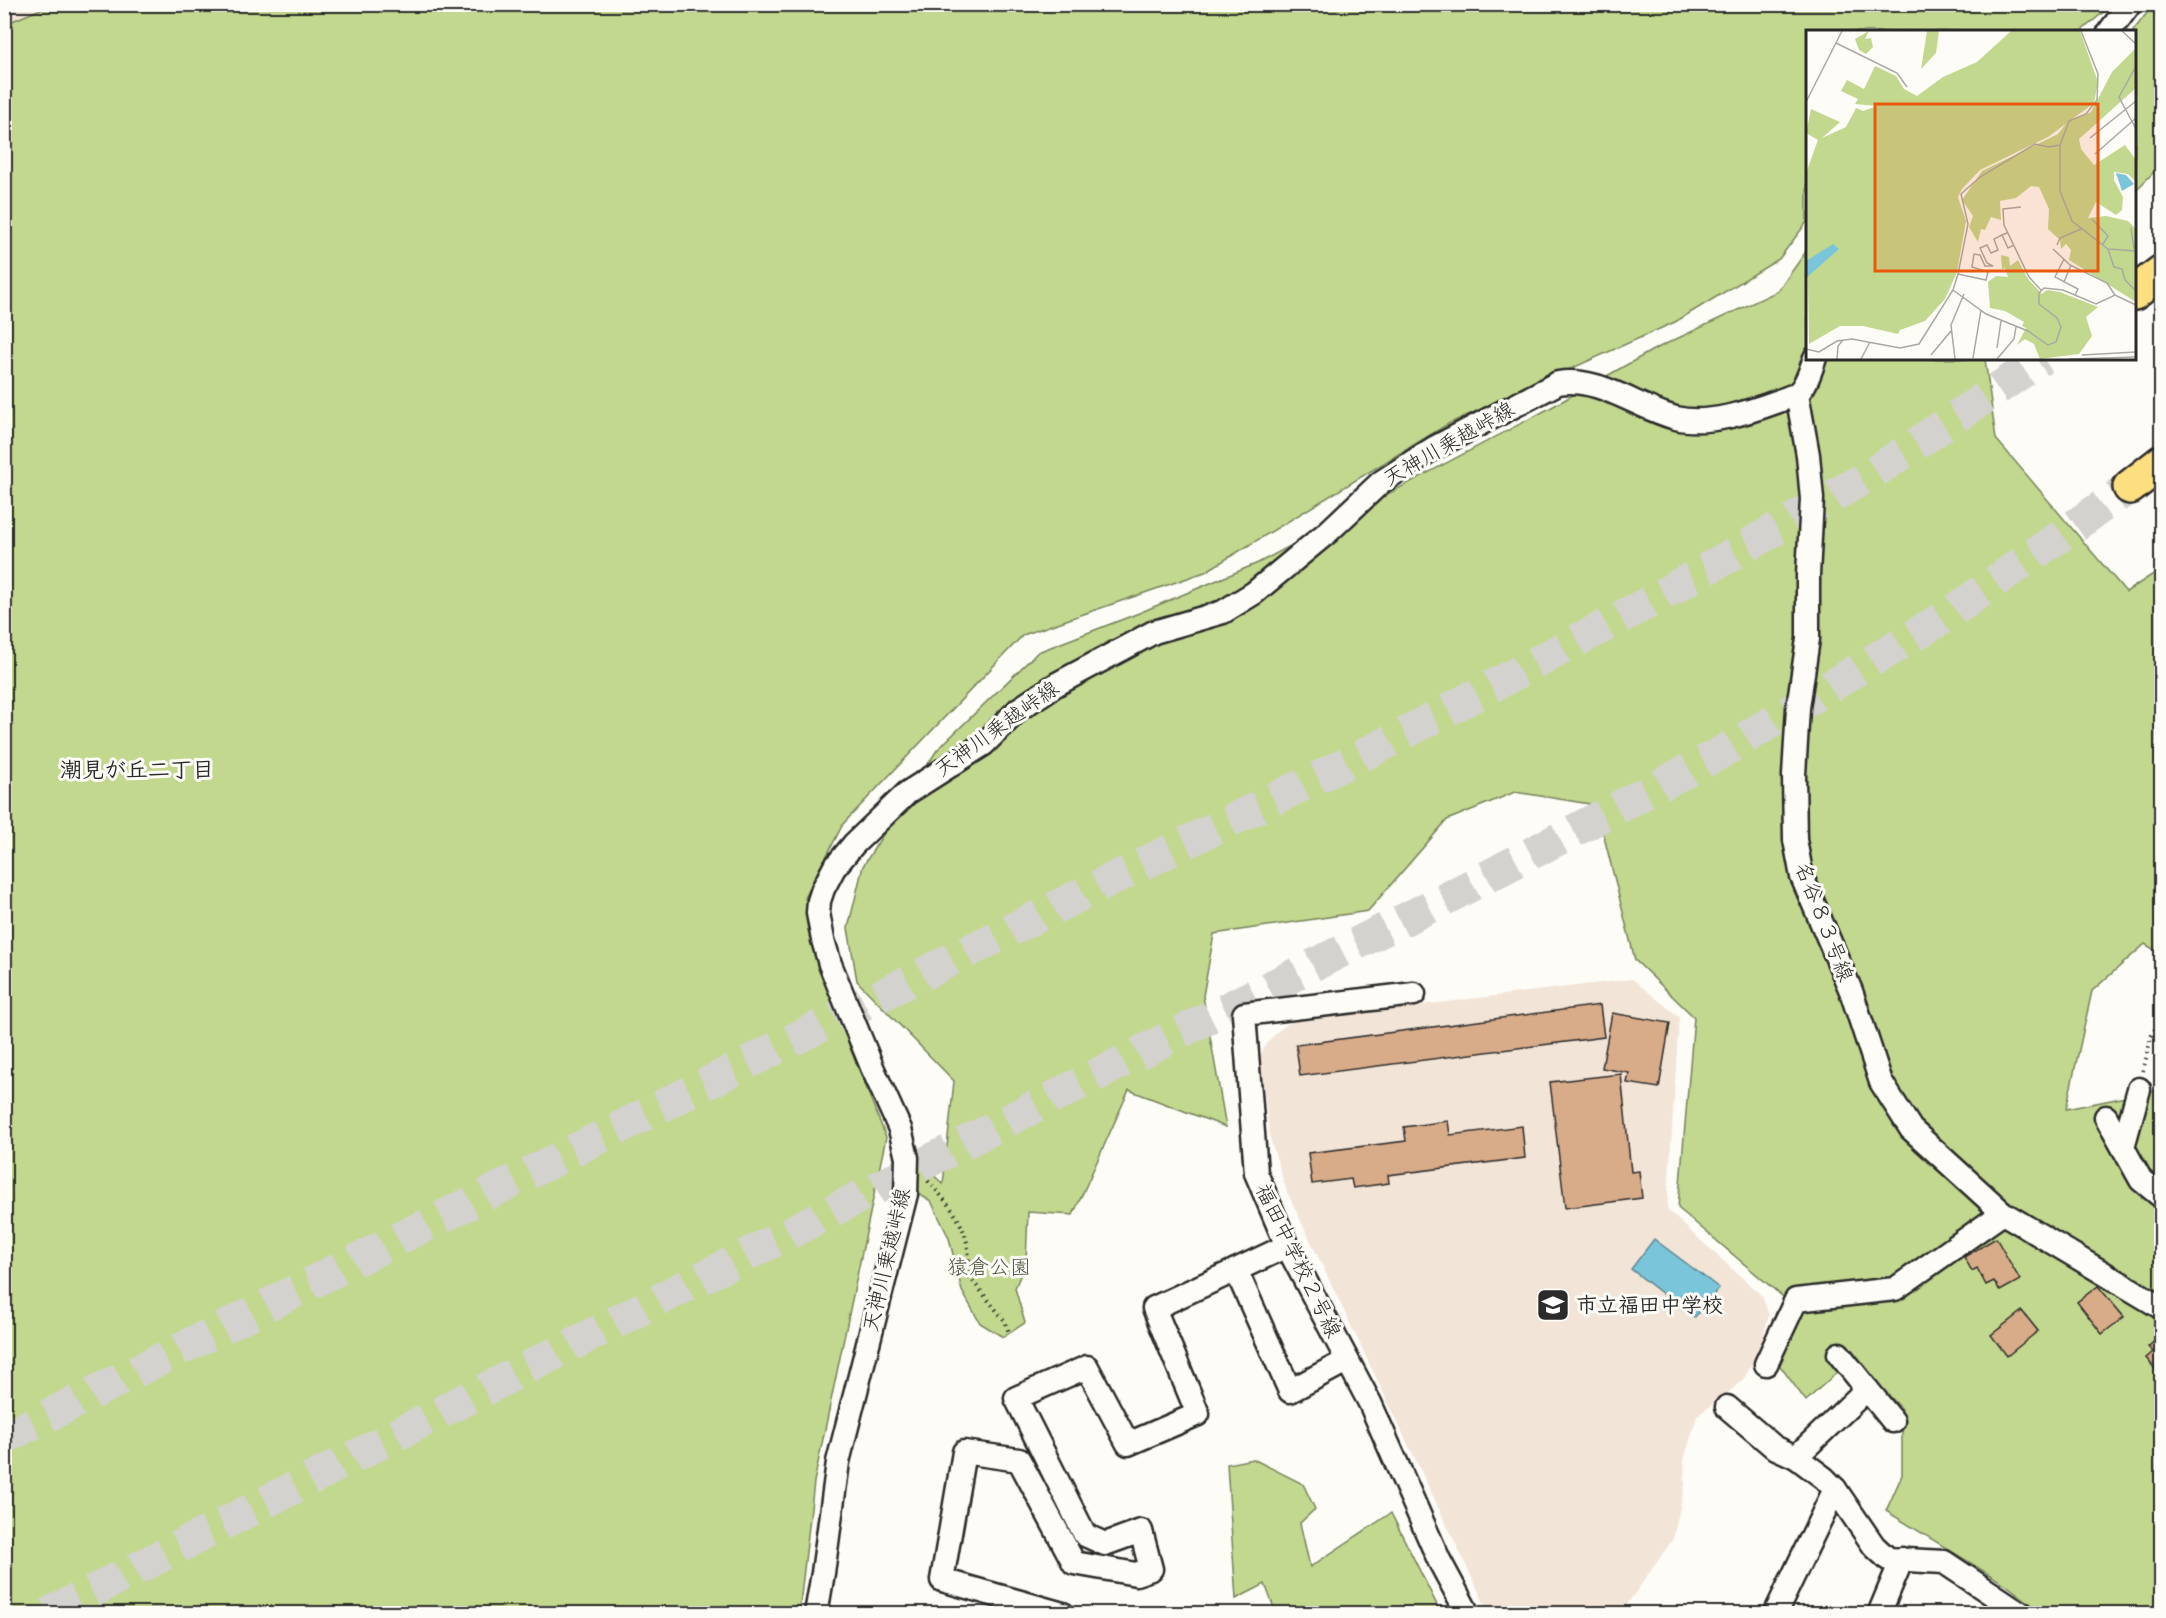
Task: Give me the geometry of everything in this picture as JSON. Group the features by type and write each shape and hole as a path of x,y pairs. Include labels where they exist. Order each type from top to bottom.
{"highway":[{"path":"2136,292 2162,272"},
{"path":"2130,487 2162,462"}],"street":[{"path":"2110,30 2130,4"},
{"path":"1797,394 1808,378 1814,360"},
{"name":"天神川乗越峠線","path":"816,1614 838,1462 906,1194 907,1158 896,1119 872,1067 830,964 823,940 818,913 823,889 834,868 854,844 907,793 984,744 1019,709 1057,684 1154,632 1223,612 1254,593 1329,531 1381,482 1434,448 1558,383 1573,381 1614,393 1676,418 1693,419 1721,418 1757,409 1797,394"},
{"name":"名谷８３号線","path":"1797,394 1808,455 1812,499 1808,574 1808,639 1798,708 1794,775 1795,840 1802,877 1851,991 1881,1082 1911,1129 2003,1213 2162,1308"},
{"name":"福田中学校２号線","path":"1414,994 1244,1014 1256,1173 1287,1246 1370,1403 1439,1560 1468,1614"},
{"path":"2122,1148 2139,1089"},
{"path":"2106,1117 2141,1180 2162,1197"},
{"path":"1766,1364 1796,1300 1896,1288 2003,1213"},
{"path":"1063,1614 942,1580 964,1452 1019,1460 1074,1563 1136,1574 1151,1569 1141,1531 1104,1544 1085,1535 1016,1398 1087,1366 1128,1444 1198,1414 1154,1308 1287,1246"},
{"path":"1236,1270 1290,1391 1346,1361"},
{"path":"1839,1354 1893,1421"},
{"path":"1796,1457 1867,1389"},
{"path":"1727,1407 1774,1447 1796,1457 1824,1478 1874,1546 1888,1559 1944,1562 2022,1614"},
{"path":"1775,1614 1834,1489"},
{"path":"1879,1614 1902,1559"}],"path":[{"path":"2139,1089 2151,1037 2162,1015"},
{"path":"907,1158 952,1206 964,1228 970,1260 968,1275 1005,1321 1009,1333"}],"shaded area":[{"path":"5,5 53,5 5,24"},
{"name":"市立福田中学校","path":"1632,979 1679,1017 1667,1210 1762,1296 1769,1315 1760,1347 1743,1381 1697,1416 1684,1460 1685,1484 1673,1539 1621,1613 1489,1613 1287,1192 1270,1138 1259,1057 1279,1030 1293,1021"}],"green space":[{"path":"53,4 2112,5 2082,30 1806,30 1806,223 1779,259 1675,322 1448,424 1205,572 1023,635 843,824 805,898 850,1048 886,1137 814,1482 799,1613 5,1614 5,24"},
{"path":"2154,4 2162,5 2161,165 2136,190 2136,30 2134,30"},
{"name":"猿倉公園","path":"1806,251 1806,360 1985,360 1996,439 2126,592 2161,569 2161,954 2145,944 2092,991 2066,1109 2161,1090 2161,1613 2043,1613 2005,1584 1886,1511 1902,1475 1902,1409 1853,1357 1806,1401 1777,1362 1802,1313 1678,1208 1694,1017 1635,960 1596,805 1515,792 1447,820 1368,911 1214,934 1203,996 1226,1127 1129,1090 1073,1215 1028,1212 1026,1262 1015,1288 1025,1323 1003,1337 980,1323 962,1291 949,1238 931,1201 911,1190 912,1155 943,1184 954,1081 857,981 848,928 863,866 937,750 1038,652 1258,563 1550,408 1653,350 1778,291"},
{"path":"1253,1459 1303,1484 1315,1509 1300,1523 1310,1567 1391,1513 1441,1613 1276,1613 1265,1584 1236,1599 1227,1464"}],"water":[{"path":"1654,1239 1719,1288 1694,1318 1631,1269"}],"building":[{"path":"1600,1005 1604,1037 1300,1076 1296,1045"},
{"path":"1612,1013 1670,1023 1659,1088 1627,1083 1629,1073 1602,1068"},
{"path":"1621,1074 1631,1172 1639,1171 1642,1198 1565,1208 1550,1082"},
{"path":"1448,1121 1450,1135 1522,1126 1525,1158 1388,1175 1389,1183 1353,1188 1351,1179 1312,1184 1308,1153 1406,1141 1404,1127"},
{"path":"1996,1238 2020,1280 2000,1291 1994,1281 1986,1285 1977,1268 1972,1271 1964,1257"},
{"path":"2098,1286 2124,1317 2102,1334 2077,1302"},
{"path":"2022,1311 2038,1331 2007,1356 1991,1335"},
{"path":"2162,1334 2162,1377 2146,1358 2153,1352 2148,1347"}],"tunnel":[{"path":"4,1438 1062,904 1373,750 1653,600 1873,473 2040,360"},
{"path":"48,1614 1149,1048 1451,896 1722,752 1946,616 2130,487"}],"place":[{"name":"市立福田中学校","path":"1553,1305"}],"district":[{"name":"潮見が丘二丁目","path":"137,770"}]}
